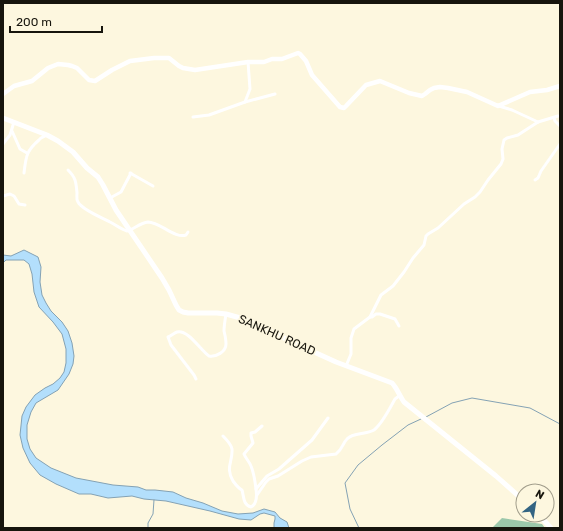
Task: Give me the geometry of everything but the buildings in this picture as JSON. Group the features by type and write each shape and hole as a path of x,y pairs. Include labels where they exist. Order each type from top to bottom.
{"main road":[{"name":"SANKHU ROAD","path":"3,118 47,134 69,149 98,177 116,210 162,278 179,310 188,313 226,314 252,322 346,366 392,383 396,387 399,396 404,402 515,493"}],"street":[{"path":"3,94 14,86 32,81 44,71 58,64 77,68 89,80 95,81 130,61 169,58 183,68 195,70 248,62 264,62 282,59 298,53 306,61 312,75 340,107 344,108 366,84 380,82 409,93 422,96 434,88 440,87 467,92 538,122"},
{"path":"245,102 250,89 248,62"},
{"path":"498,106 530,92 547,90 560,86"},
{"path":"193,116 208,115 274,94"},
{"path":"370,317 381,295 393,286 424,245 426,236 438,228 464,204 477,195 501,164 503,159 502,149 504,140 518,135 538,122 558,116"},
{"path":"554,118 560,126"},
{"path":"3,144 12,131 14,122"},
{"path":"12,131 20,149 27,153"},
{"path":"24,173 27,153 40,138 47,134"},
{"path":"535,180 538,178 541,171 560,144"},
{"path":"68,170 74,176 76,181 77,200 80,205 118,227 127,231 143,223 149,222 179,235 183,236 188,232"},
{"path":"110,198 121,192 130,173 154,186"},
{"path":"3,196 10,194 14,196 19,204 25,206"},
{"path":"196,379 168,337 179,332 187,335 209,356 213,357 221,354 225,349 226,344 224,329 226,314"},
{"path":"346,366 351,354 350,344 352,332 356,327 376,314 395,319 399,326"},
{"path":"223,436 230,444 232,449 229,468 230,475 235,484 242,490 245,503 248,506 252,506 255,503 257,495 269,479 278,476 311,457 336,454 342,448 347,439 354,435 363,434 373,430 379,424 395,399 399,396"},
{"path":"256,489 267,476 279,469 312,440 328,418"},
{"path":"257,495 251,464 244,454 253,443 251,433 255,432 262,426"}],"green space":[{"path":"502,518 515,520 515,523 542,524 545,528 492,528"}],"water":[{"path":"24,250 38,257 41,267 40,282 42,295 51,311 62,322 68,331 74,356 69,374 58,390 36,403 31,412 27,425 27,439 30,449 36,458 51,468 76,478 113,485 138,487 146,490 173,492 222,511 238,514 253,513 264,509 275,512 280,518 287,522 289,528 274,528 275,516 264,513 251,520 239,519 166,501 144,499 132,496 108,498 91,494 79,494 40,475 30,463 23,448 20,435 22,416 26,407 35,395 53,384 64,372 66,363 66,349 62,334 39,307 34,292 29,264 24,260 6,260 3,263 3,255 11,256"}],"waterway":[{"path":"426,417 452,403 472,398 530,408 560,424"},
{"path":"359,528 350,509 345,483 358,465 408,425 421,419"},
{"path":"148,528 148,523 153,514 154,500"}]}
